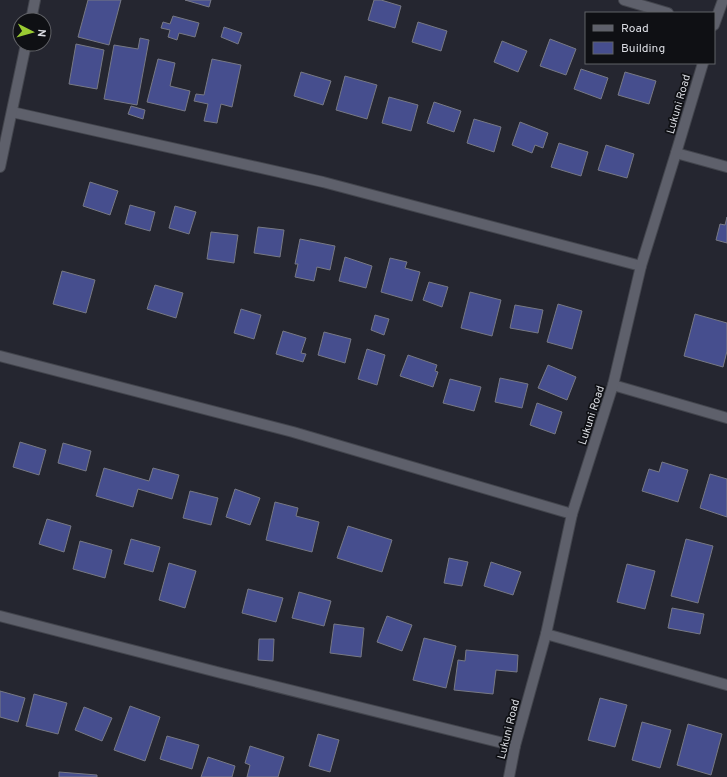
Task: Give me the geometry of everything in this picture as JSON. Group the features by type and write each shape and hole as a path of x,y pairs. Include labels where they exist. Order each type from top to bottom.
{"street":[{"path":"33,12 35,0"},
{"path":"624,0 665,12"},
{"path":"715,22 723,0"},
{"path":"0,167 24,52"},
{"name":"Lukuni Road","path":"509,777 515,746 546,634 572,514 613,385 641,266 703,64"},
{"path":"12,112 323,182 641,266"},
{"path":"676,153 727,167"},
{"path":"0,356 293,432 572,514"},
{"path":"613,385 727,418"},
{"path":"0,616 515,746"},
{"path":"546,634 727,685"}],"building":[{"path":"88,0 121,0 109,45 78,37"},
{"path":"185,0 211,0 209,7"},
{"path":"374,0 381,0 401,6 395,28 368,20"},
{"path":"173,16 199,23 195,37 179,33 177,40 168,37 170,30 161,28 163,22 170,24"},
{"path":"418,22 447,31 441,51 412,42"},
{"path":"224,27 242,33 238,44 221,37"},
{"path":"140,38 149,40 137,105 104,99 114,45 138,49"},
{"path":"550,39 576,49 566,75 540,66"},
{"path":"502,41 527,51 518,72 494,62"},
{"path":"76,44 104,50 97,89 69,84"},
{"path":"158,59 175,63 170,86 190,91 185,111 147,102"},
{"path":"212,59 241,65 232,107 221,104 217,123 204,121 208,104 194,101 196,94 204,95"},
{"path":"581,69 608,78 601,99 574,89"},
{"path":"301,72 331,81 323,105 294,96"},
{"path":"625,72 656,81 649,104 618,95"},
{"path":"345,76 377,85 367,119 336,110"},
{"path":"389,97 418,105 411,131 382,123"},
{"path":"434,102 461,111 454,132 427,123"},
{"path":"131,106 145,110 143,119 128,114"},
{"path":"474,119 501,127 494,152 467,143"},
{"path":"520,122 548,133 543,148 535,145 532,153 512,145"},
{"path":"559,143 588,152 581,176 551,167"},
{"path":"606,145 634,154 627,178 598,170"},
{"path":"90,182 118,191 110,215 83,206"},
{"path":"130,205 155,212 150,231 125,224"},
{"path":"175,206 196,212 189,234 169,228"},
{"path":"727,217 727,243 716,240 720,224 725,225"},
{"path":"258,227 284,230 280,257 254,253"},
{"path":"211,232 238,235 234,263 207,259"},
{"path":"300,239 335,246 330,270 317,267 314,281 295,277 298,264 295,264"},
{"path":"345,257 372,266 366,288 339,281"},
{"path":"390,258 407,262 405,268 420,272 412,301 381,292"},
{"path":"62,271 95,280 86,313 53,304"},
{"path":"429,282 448,287 442,307 423,300"},
{"path":"155,285 183,293 176,318 147,309"},
{"path":"470,292 501,300 492,336 461,328"},
{"path":"558,304 582,311 572,349 547,342"},
{"path":"515,305 543,310 538,333 510,328"},
{"path":"241,309 261,315 254,339 234,333"},
{"path":"695,314 727,323 727,351 723,367 684,356"},
{"path":"375,315 389,319 384,335 371,330"},
{"path":"283,331 306,338 301,353 306,354 303,362 276,354"},
{"path":"324,332 351,339 345,363 318,355"},
{"path":"367,349 385,355 377,385 358,379"},
{"path":"408,355 437,365 435,371 438,372 433,387 400,376"},
{"path":"548,365 576,377 567,400 538,388"},
{"path":"500,378 528,384 522,408 495,402"},
{"path":"450,379 481,387 474,411 443,403"},
{"path":"537,403 562,412 555,434 530,425"},
{"path":"20,442 46,450 39,475 13,467"},
{"path":"63,443 91,451 86,471 58,463"},
{"path":"662,462 688,470 678,502 642,491 649,469 659,472"},
{"path":"104,468 149,481 153,468 179,475 172,499 138,489 133,507 96,496"},
{"path":"710,474 727,479 727,517 700,508"},
{"path":"235,489 260,498 250,525 226,517"},
{"path":"190,491 218,498 211,525 183,518"},
{"path":"275,502 298,508 296,516 319,522 312,552 266,540"},
{"path":"47,519 71,526 64,552 39,544"},
{"path":"348,526 392,540 382,572 337,558"},
{"path":"131,539 160,547 153,572 124,564"},
{"path":"686,539 713,546 698,603 671,596"},
{"path":"80,541 112,550 105,578 73,569"},
{"path":"449,558 468,562 462,586 444,583"},
{"path":"491,562 521,572 513,595 484,586"},
{"path":"169,563 196,571 185,608 159,600"},
{"path":"627,564 655,571 645,609 617,602"},
{"path":"248,589 283,598 276,622 242,613"},
{"path":"299,592 331,601 324,626 292,618"},
{"path":"672,608 704,614 700,634 668,628"},
{"path":"387,616 412,625 402,651 377,642"},
{"path":"334,624 364,628 361,657 330,653"},
{"path":"424,638 456,646 446,688 413,680"},
{"path":"259,639 274,639 273,661 258,660"},
{"path":"466,650 518,655 517,672 496,670 493,694 454,690 458,660 465,661"},
{"path":"0,691 25,698 18,722 0,717"},
{"path":"34,694 67,703 58,734 26,726"},
{"path":"600,698 627,705 615,747 588,740"},
{"path":"130,706 160,717 145,761 114,750"},
{"path":"84,707 112,718 102,741 75,730"},
{"path":"642,722 671,730 660,768 632,760"},
{"path":"688,724 722,734 711,775 677,765"},
{"path":"318,734 339,740 330,772 309,766"},
{"path":"167,736 199,745 192,769 160,759"},
{"path":"250,746 284,757 278,777 247,777 250,765 245,763"},
{"path":"208,757 235,766 232,777 201,777"},
{"path":"59,772 97,775 97,777 59,777"}]}
